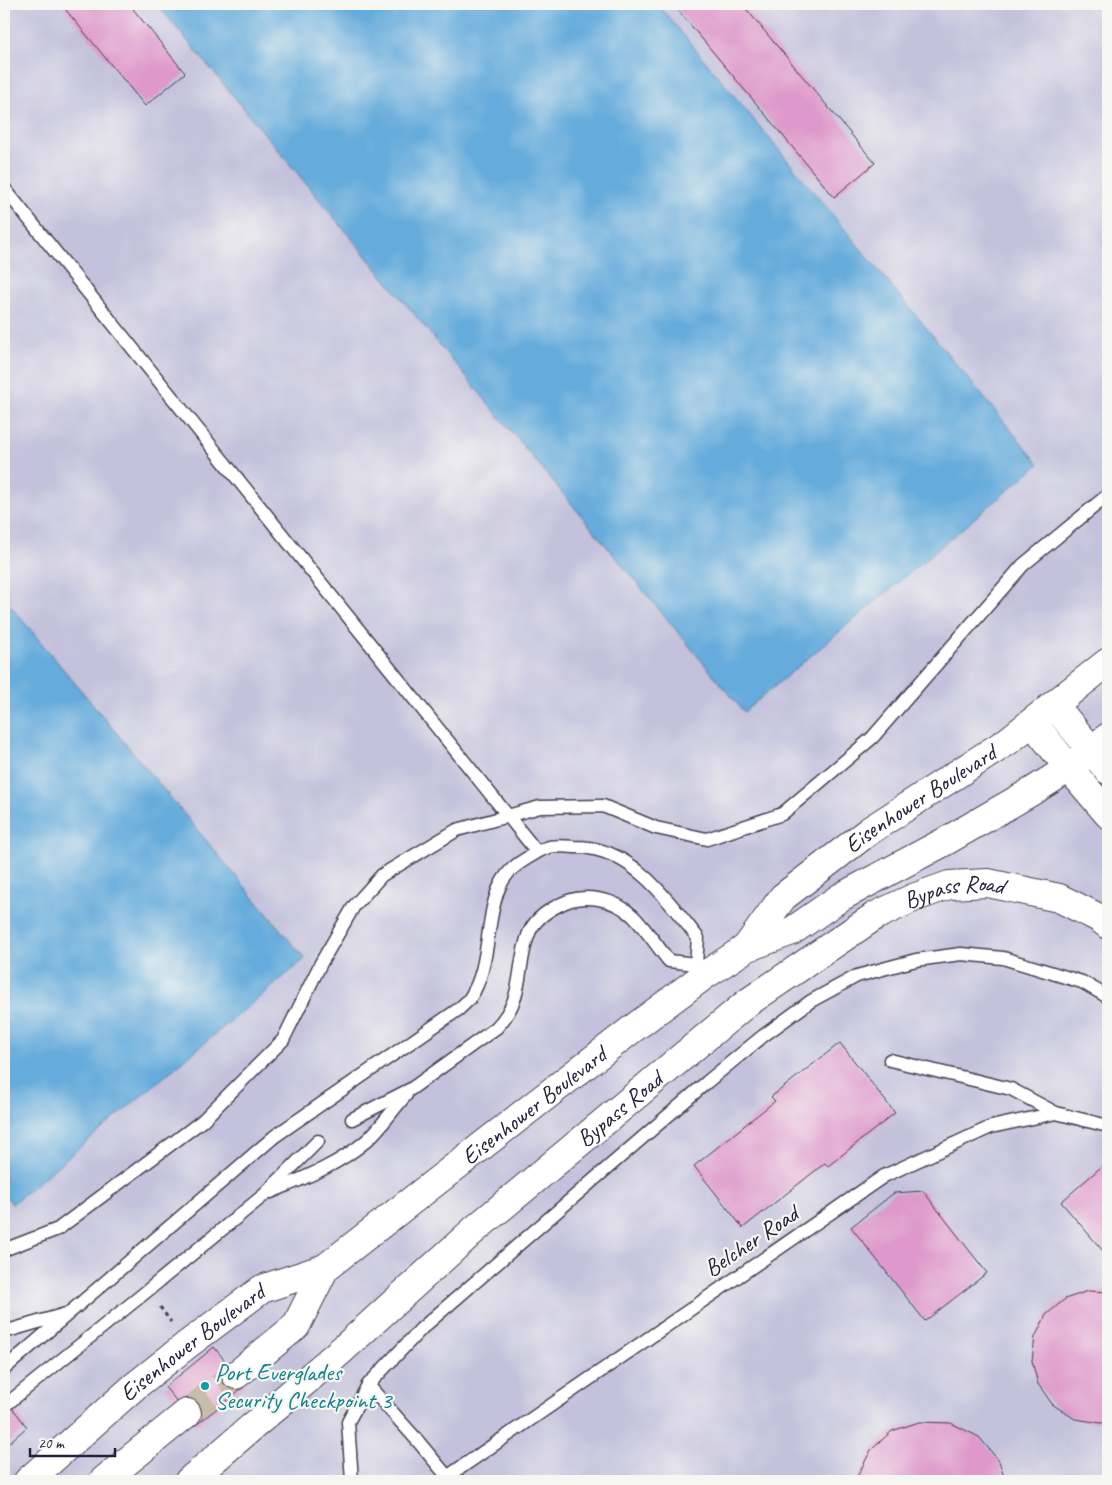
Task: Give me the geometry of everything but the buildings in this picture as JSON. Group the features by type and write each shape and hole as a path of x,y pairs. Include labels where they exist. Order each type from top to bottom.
{"street":[{"name":"Eisenhower Boulevard","path":"746,948 783,897 869,831 1008,741 1108,662"},
{"path":"1054,705 1103,752"},
{"path":"1032,722 1108,814"},
{"name":"Eisenhower Boulevard","path":"28,1481 135,1386 188,1344 262,1289 325,1268 631,1030 701,970 746,948 792,931 841,897 946,841 1069,768 1103,752"},
{"name":"Bypass Road","path":"190,1481 343,1349 474,1230 747,1003 875,916 912,898 949,885 988,883 1059,898 1099,918 1108,925"},
{"name":"Eisenhower Boulevard","path":"236,1375 296,1326 325,1268"},
{"path":"104,1481 187,1414"}],"lane":[{"path":"4,188 537,852"},
{"path":"4,1248 6,1249 58,1229 202,1121 283,1040 322,963 354,906 382,875 457,830 540,807 603,806 656,828 707,839 782,814 872,738 1023,565 1108,495"},
{"path":"4,1369 275,1136 460,1009 476,986 483,963 492,910 498,889 506,873 522,861 553,845 589,848 607,853 640,872 670,903 698,938 701,970 669,960 633,916 620,906 606,900 577,899 551,908 530,930 512,1006 496,1028 411,1089 352,1118"},
{"path":"352,1481 348,1422 368,1385 422,1328 714,1076 763,1036 811,1001 857,976 916,960 961,954 1003,958 1082,982 1108,997"},
{"path":"890,1060 1011,1089 1056,1113"},
{"path":"264,1195 333,1165 367,1141 411,1089"},
{"name":"Belcher Road","path":"449,1479 884,1176 991,1127 1056,1113 1108,1126"},
{"path":"8,1403 264,1195 318,1141"},
{"path":"4,1332 71,1312"},
{"path":"368,1385 418,1440 449,1479"}],"path":[{"path":"148,1291 172,1324"}],"shaded area":[{"path":"4,4 157,4 744,711 1039,464 658,4 1108,4 1108,1481 4,1481 4,1194 12,1204 305,959 4,598"}],"water":[{"path":"157,4 658,4 1039,464 744,712"},
{"path":"4,598 305,959 12,1204 4,1194"}],"tunnel":[{"path":"187,1413 236,1375"}],"place":[{"name":"Port Everglades Security Checkpoint 3","path":"205,1386"}]}
